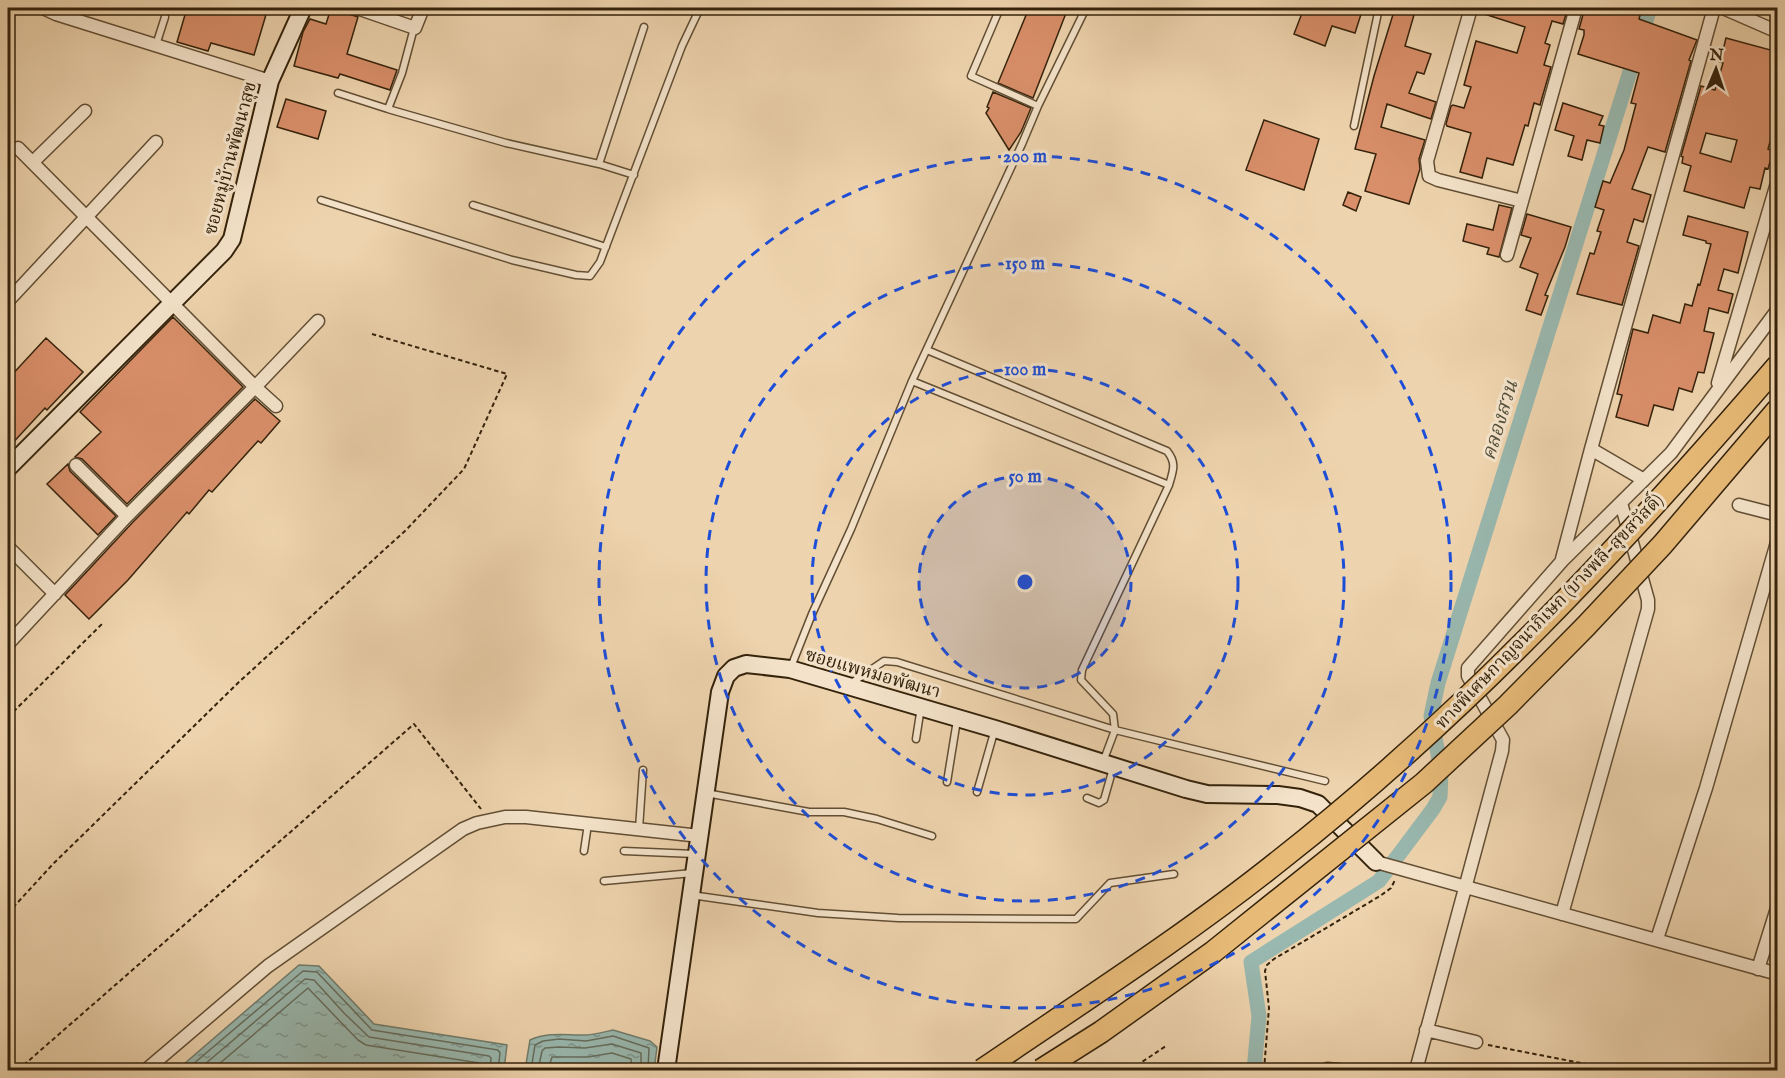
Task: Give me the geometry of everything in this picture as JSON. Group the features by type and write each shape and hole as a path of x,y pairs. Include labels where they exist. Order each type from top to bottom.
{"highway":[{"name":"ทางพิเศษกาญจนาภิเษก (บางพลี-สุขสวัสดิ์)","path":"982,1071 1202,920 1281,860 1395,765 1483,684 1571,594 1637,525 1778,365"},
{"name":"ทางพิเศษกาญจนาภิเษก (บางพลี-สุขสวัสดิ์)","path":"1041,1071 1101,1032 1214,952 1424,783 1508,705 1586,626 1663,544 1778,409"}],"street":[{"path":"43,8 270,81"},
{"name":"ซอยหมู่บ้านพัฒนาสุข","path":"8,468 224,251 232,239 270,81 303,8"},
{"path":"357,8 415,28 423,8"},
{"path":"1472,8 1427,161 1427,169 1429,176 1438,180 1522,201"},
{"path":"1507,255 1576,8"},
{"path":"1562,561 1714,8"},
{"path":"1723,8 1778,32"},
{"path":"33,162 85,111"},
{"path":"8,301 156,141"},
{"path":"18,148 276,406"},
{"path":"1715,393 1778,180"},
{"path":"1416,1071 1467,886 1500,760 1503,740 1468,676 1468,668 1562,561 1671,453 1778,309"},
{"path":"8,644 127,516 318,321"},
{"path":"1591,449 1644,480"},
{"path":"76,465 127,516"},
{"path":"1562,914 1648,609 1648,600 1621,503"},
{"path":"1739,505 1778,515"},
{"path":"1657,939 1706,788 1778,539"},
{"path":"8,547 55,594"},
{"name":"ซอยแพหมอพัฒนา","path":"666,1071 720,692 726,676 734,668 746,664 790,669 1207,794 1278,795 1300,798 1318,804 1376,862"},
{"path":"146,1071 268,966 463,829 477,823 505,817 526,817 700,836"},
{"path":"1376,862 1778,974"},
{"path":"1758,969 1778,905"},
{"path":"1426,1030 1476,1042"}],"lane":[{"path":"321,200 512,260 576,275 590,276 600,262 682,46 700,8"},
{"path":"1000,8 971,76 1038,106"},
{"path":"790,669 912,381 1038,106 1086,8"},
{"path":"1354,126 1379,8"},
{"path":"156,46 165,17"},
{"path":"599,164 644,27"},
{"path":"388,109 402,73 415,28"},
{"path":"338,93 507,143 599,164 634,175"},
{"path":"473,205 606,247"},
{"path":"927,350 1167,451 1173,459 1174,467 1169,485 1082,670 1081,680 1113,714 1115,730 1104,801 1099,803 1087,798"},
{"path":"912,381 1169,485"},
{"path":"847,686 884,661 897,662 1115,730 1325,781"},
{"path":"916,739 921,707"},
{"path":"947,782 958,718"},
{"path":"977,792 994,729"},
{"path":"639,829 643,770"},
{"path":"705,793 809,812 844,812 933,836"},
{"path":"584,851 588,824"},
{"path":"624,851 697,854 691,895 818,913 898,918 1076,919 1110,883 1174,874"},
{"path":"604,881 695,873"}],"path":[{"path":"8,913 53,864 231,690 406,530 464,469 507,374 372,334"},
{"path":"8,717 102,624"},
{"path":"18,1071 414,724 490,820"},
{"path":"1264,1071 1269,1008 1265,977 1267,965 1380,896 1390,888 1399,870"},
{"path":"1476,1042 1617,1071"},
{"path":"1130,1071 1166,1046"}],"water":[{"path":"299,965 319,966 374,1024 507,1045 504,1070 177,1070"},
{"path":"613,1030 650,1041 657,1047 654,1070 525,1070 530,1040 550,1035 587,1035"}],"building":[{"path":"187,8 268,8 254,55 211,43 208,51 177,42"},
{"path":"331,8 358,17 347,54 397,70 390,90 340,74 338,78 294,66 303,32 310,19 326,24"},
{"path":"1029,8 1068,8 1033,98 998,83"},
{"path":"1304,8 1363,8 1355,33 1332,26 1325,46 1294,34"},
{"path":"1395,8 1416,8 1405,46 1431,54 1424,74 1417,72 1409,93 1436,102 1431,119 1387,104 1381,127 1425,140 1419,159 1420,169 1409,204 1365,191 1376,154 1355,149"},
{"path":"1479,8 1568,8 1563,24 1552,21 1545,43 1550,45 1544,65 1551,67 1540,105 1534,103 1513,165 1487,158 1482,178 1460,172 1471,133 1447,126 1451,106 1464,108 1471,87 1464,85 1476,41 1517,53 1525,27 1478,12"},
{"path":"1591,8 1642,8 1639,19 1697,40 1689,60 1691,61 1665,152 1648,147 1632,189 1651,195 1643,222 1634,219 1627,242 1639,246 1622,305 1577,294 1590,253 1594,254 1601,232 1597,231 1604,210 1595,207 1603,181 1610,183 1624,150 1636,104 1631,103 1639,73 1578,54 1584,35 1584,30 1579,29 1584,11 1590,13"},
{"path":"1726,38 1778,52 1778,112 1768,149 1773,151 1768,169 1765,168 1760,189 1750,187 1744,208 1684,191 1691,166 1682,163 1683,157 1681,156 1701,86 1715,90 1723,63 1720,62","holes":["1706,133 1737,140 1731,162 1700,153"]},
{"path":"993,92 1031,108 1021,132 1009,150 986,113"},
{"path":"286,99 326,111 318,139 277,127"},
{"path":"1563,103 1603,116 1599,125 1604,126 1600,143 1587,140 1582,160 1568,156 1574,136 1555,130"},
{"path":"1264,120 1319,139 1304,190 1246,170"},
{"path":"1348,192 1361,197 1356,211 1343,205"},
{"path":"1499,205 1512,208 1499,257 1487,254 1489,248 1463,241 1467,224 1493,230"},
{"path":"1527,214 1571,227 1545,295 1548,296 1541,315 1526,310 1538,274 1520,267 1531,238 1521,235"},
{"path":"1688,216 1748,232 1738,273 1724,269 1718,290 1733,294 1728,313 1709,308 1704,331 1714,333 1704,373 1698,372 1692,392 1679,388 1673,410 1654,405 1648,426 1616,417 1622,395 1617,394 1633,329 1648,333 1653,315 1680,323 1685,304 1692,306 1711,244 1683,235"},
{"path":"173,317 243,387 127,504 82,459 75,457 101,432 80,412"},
{"path":"46,338 83,372 8,448 8,379"},
{"path":"255,399 280,421 261,443 258,441 212,492 209,490 189,514 187,512 128,580 89,619 65,595 133,522"},
{"path":"68,464 70,471 116,516 98,535 47,484"}],"waterway":[{"name":"คลองสวน","path":"1254,1070 1259,1016 1251,962 1379,881 1440,797 1441,770 1431,716 1438,683 1650,8"}]}
